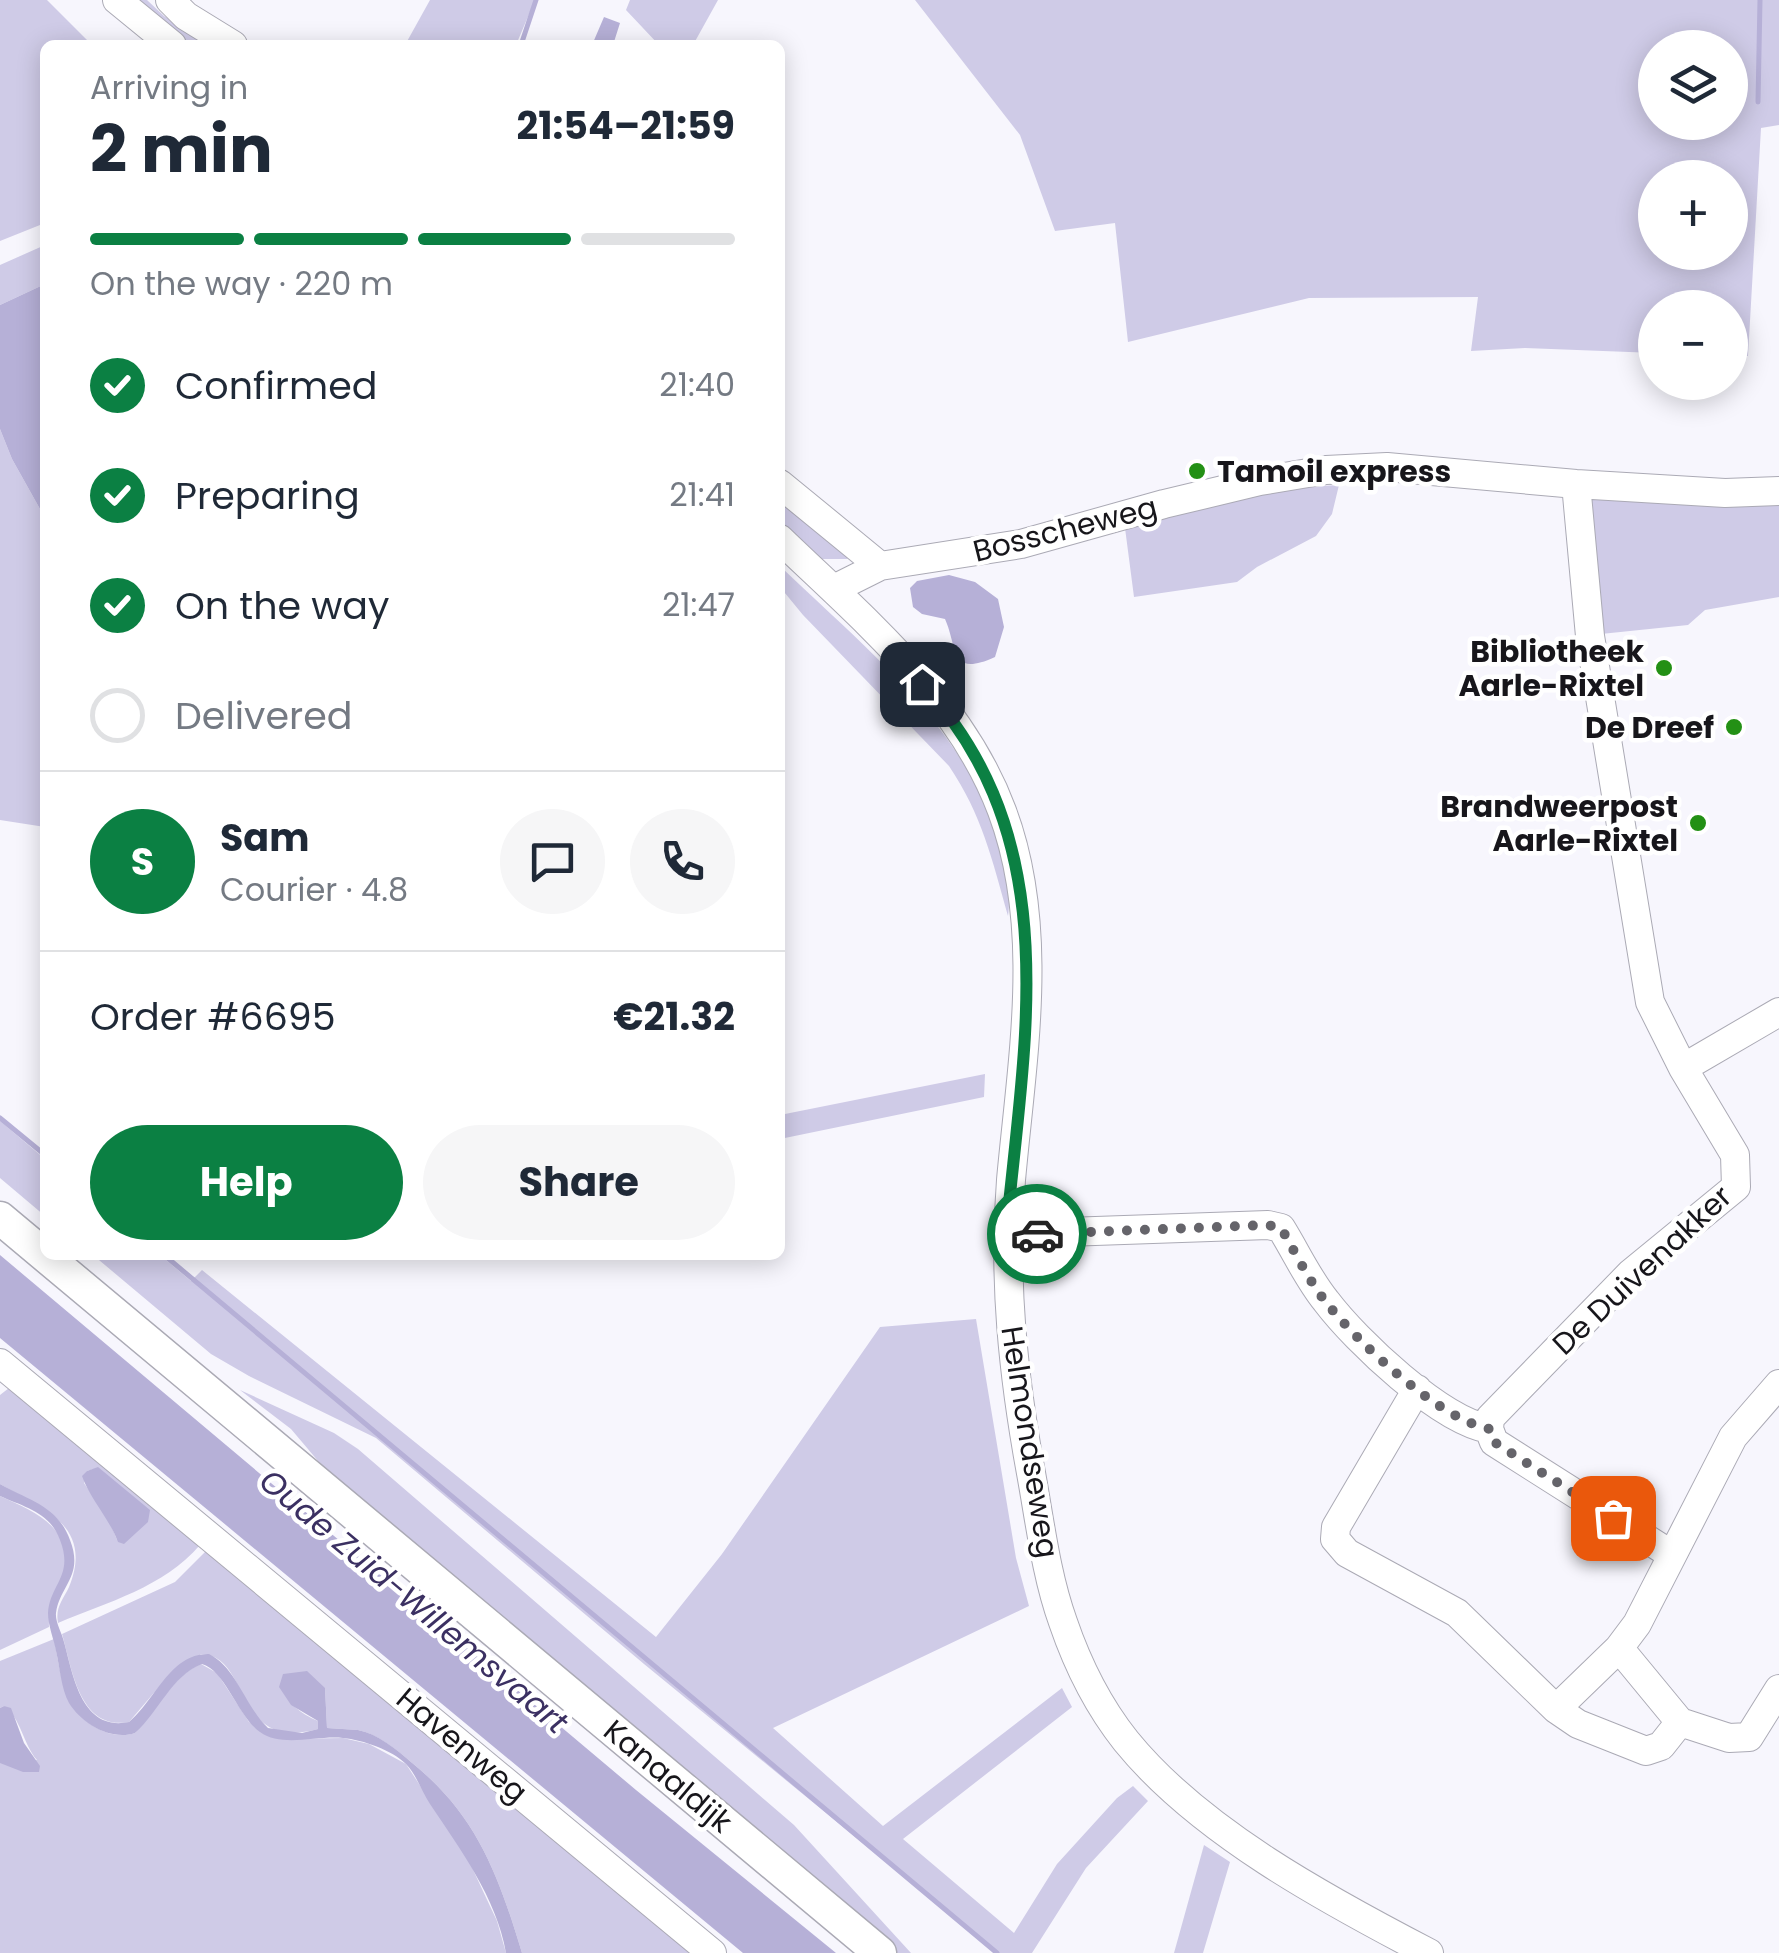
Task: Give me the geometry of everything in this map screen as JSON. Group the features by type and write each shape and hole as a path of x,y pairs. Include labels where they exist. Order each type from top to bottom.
{"main road":[{"name":"Kanaaldijk","path":"0,1218 40,1252"},
{"name":"Kanaaldijk","path":"50,1260 880,1953"}],"street":[{"path":"117,0 166,40"},
{"path":"170,0 186,16 225,40"},
{"name":"Bosscheweg","path":"834,589 880,566 1021,544 1164,504 1326,470 1386,467 1576,484 1725,493 1779,492"},
{"name":"De Duivenakker","path":"1490,1429 1490,1418 1631,1273 1736,1187 1734,1155 1650,1002 1590,636 1576,484"},
{"path":"785,488 880,566"},
{"name":"Helmondseweg","path":"785,544 834,589 947,710 980,760 1004,814 1022,889 1027,942 1025,1018 1006,1234 1009,1315 1018,1402 1062,1621 1098,1699 1126,1741 1180,1796 1276,1866 1429,1953"},
{"path":"1683,1068 1779,1012"},
{"path":"1006,1234 1268,1225 1281,1228 1324,1300 1359,1340 1417,1389 1469,1425 1490,1429 1494,1442 1672,1555"},
{"name":"Havenweg","path":"0,1363 712,1953"},
{"path":"1556,1709 1638,1624 1733,1437 1779,1384"},
{"path":"1417,1389 1336,1528 1334,1538 1346,1553 1457,1613 1556,1709 1578,1724 1646,1751 1661,1746 1680,1722"},
{"path":"1619,1648 1680,1722 1729,1738 1749,1738 1779,1689"}],"shaded area":[{"path":"0,0 47,0 87,40 40,40 40,225 0,241"},
{"path":"133,0 147,0 164,16 204,40 178,40"},
{"path":"430,0 535,0 518,40 408,40"},
{"path":"630,0 718,0 696,40 654,40 626,10"},
{"path":"915,0 1779,0 1779,125 1761,128 1748,356 1748,290 1638,290 1638,352 1525,348 1471,351 1478,297 1309,298 1128,342 1115,223 1055,231 1020,135"},
{"path":"604,17 620,23 615,40 594,40"},
{"path":"40,247 40,286 0,305 0,265"},
{"path":"40,286 40,509 0,429 0,305"},
{"path":"0,429 40,509 40,826 0,820"},
{"path":"1339,485 1332,514 1316,536 1237,582 1134,597 1125,528 1258,495"},
{"path":"1580,493 1779,501 1779,597 1705,610 1688,625 1601,634"},
{"path":"785,499 851,553 847,559 820,559 785,527"},
{"path":"785,571 881,662 942,732 988,811 1002,855 1009,892 1008,916 978,820 949,766 785,593"},
{"path":"949,575 975,582 998,599 1004,627 995,657 980,663 962,662 945,619 922,614 913,607 910,588 917,581"},
{"path":"985,1074 984,1097 785,1138 785,1114"},
{"path":"0,1121 40,1155 40,1212 0,1178"},
{"path":"0,1255 636,1790 836,1953 743,1953 0,1338"},
{"path":"99,1260 166,1260 191,1281 202,1270 656,1637 722,1554 880,1327 976,1319 1016,1558 1029,1606 773,1728 883,1826 1062,1688 1072,1707 903,1839 1014,1933 1057,1864 1117,1798 1133,1786 1148,1801 1086,1868 1032,1953 997,1953 376,1438 211,1354"},
{"path":"9,1388 200,1545 186,1560 152,1583 58,1623 59,1608 75,1565 75,1548 59,1520 0,1484 0,1395","holes":["94,1469 118,1542 108,1518 84,1483 87,1471"]},
{"path":"240,1390 334,1433 358,1449 794,1825 911,1953 893,1953 346,1494 291,1429"},
{"path":"98,1467 150,1510 148,1522 124,1544 118,1542 82,1476"},
{"path":"0,1484 50,1512 70,1540 73,1572 56,1616 76,1684 90,1710 113,1723 129,1722 173,1670 195,1656 209,1654 226,1668 268,1728 302,1733 318,1729 318,1721 291,1705 279,1687 283,1674 307,1671 325,1688 327,1728 358,1730 380,1738 434,1782 453,1803 494,1872 522,1953 506,1953 494,1912 476,1874 413,1773 393,1754 343,1738 269,1737 252,1725 218,1675 202,1664 182,1677 135,1733 107,1733 81,1718 64,1691 48,1618 63,1571 60,1540 43,1517 0,1496"},
{"path":"0,1496 51,1526 64,1549 65,1564 49,1627 0,1650"},
{"path":"207,1550 693,1953 522,1953 494,1872 453,1803 434,1782 379,1738 358,1730 327,1728 325,1688 280,1687 296,1707 318,1721 318,1729 290,1733 270,1728 256,1716 229,1670 217,1658 201,1654 158,1688 129,1722 99,1717 80,1694 62,1634 175,1582"},
{"path":"54,1639 70,1701 86,1720 106,1732 135,1733 173,1685 201,1664 217,1673 249,1722 285,1739 343,1738 369,1744 406,1764 468,1859 497,1921 506,1953 0,1953 0,1763 37,1760 10,1711 4,1706 0,1708 0,1661"},
{"path":"0,1708 11,1708 24,1743 40,1766 39,1772 23,1772 0,1763"},
{"path":"1204,1845 1230,1862 1203,1953 1174,1953"}],"waterway":[{"path":"523,40 536,0"},
{"path":"1758,102 1760,0"},
{"path":"0,1118 40,1151"},
{"path":"170,1260 997,1953"}],"way so far":[{"path":"1037,1234 1268,1225 1281,1228 1324,1300 1359,1340 1417,1389 1469,1425 1490,1429 1494,1442 1613,1518"}],"place":[{"name":"Tamoil express","path":"1197,471"},
{"name":"Bibliotheek Aarle-Rixtel","path":"1664,668"},
{"name":"De Dreef","path":"1734,727"},
{"name":"Brandweerpost Aarle-Rixtel","path":"1698,823"}],"route":[{"path":"922,684 947,710 980,760 1004,814 1022,889 1027,942 1025,1018 1006,1234 1037,1234"}],"water label":[{"name":"Oude Zuid-Willemsvaart","path":"414,1601"}]}
